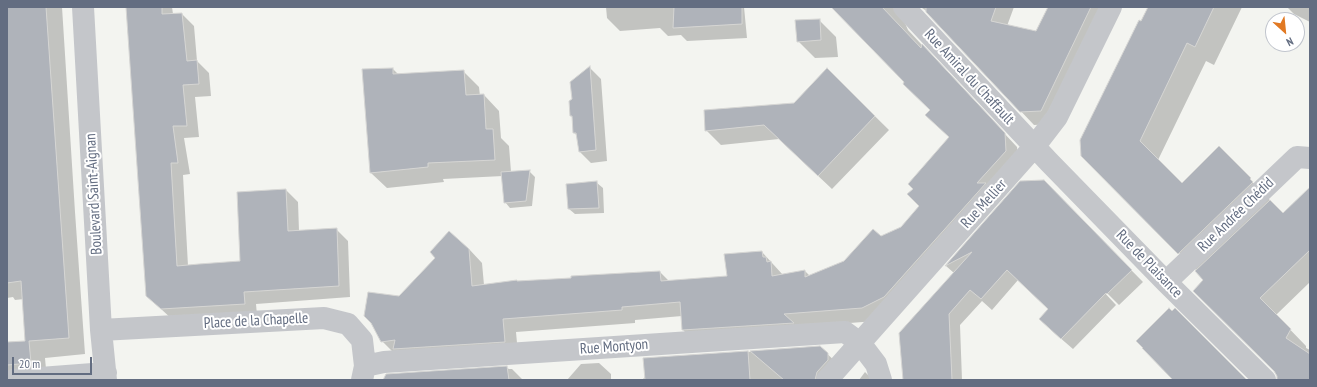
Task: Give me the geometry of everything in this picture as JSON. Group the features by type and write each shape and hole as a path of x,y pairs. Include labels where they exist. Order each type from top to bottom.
{"street":[{"name":"Boulevard Saint-Aignan","path":"84,7 101,330 106,376"},
{"name":"Rue Amiral du Chaffault","path":"904,7 1034,147"},
{"name":"Rue Mellier","path":"827,380 1034,147 1057,117 1111,7"},
{"name":"Rue de Plaisance","path":"1034,147 1166,282 1265,380"},
{"name":"Rue Andrée Chédid","path":"1166,282 1297,157 1310,158"},
{"name":"Place de la Chapelle","path":"101,330 324,318 348,324 362,340 363,373"},
{"name":"Rue Montyon","path":"363,373 384,362 845,332 860,343 876,364 881,380"},
{"path":"14,380 106,376"}],"building":[{"path":"7,7 46,7 69,338 29,341 31,363 7,365 7,342 25,341 21,281 7,283"},
{"path":"126,7 162,7 162,14 182,13 187,61 197,60 199,84 183,85 187,126 173,126 178,163 171,163 177,266 240,261 237,192 286,189 288,231 337,228 339,286 244,292 245,304 161,309 146,296"},
{"path":"674,7 742,7 742,24 673,28"},
{"path":"831,7 882,7 921,48 922,44 1005,133 1006,151 977,183 986,183 884,297 862,308 784,314 794,323 682,330 680,302 622,307 622,310 503,319 505,342 393,349 395,340 381,342 371,323 364,316 368,292 399,296 435,258 430,252 449,231 469,249 472,286 517,280 571,278 571,276 660,271 661,281 727,276 724,254 762,251 763,257 766,257 767,262 771,261 772,276 805,270 805,277 844,261 873,229 881,236 901,227 919,206 907,194 913,189 908,184 949,137 925,115 930,110 903,84 904,82"},
{"path":"926,7 996,7 991,21 1036,31 1048,7 1091,7 1041,111 1020,112 926,12"},
{"path":"1148,7 1214,7 1195,47 1187,43 1140,141 1182,183 1219,146 1251,178 1250,179 1253,182 1178,254 1081,156 1080,140 1139,20 1141,21"},
{"path":"820,19 821,40 797,42 795,20"},
{"path":"590,66 596,150 579,152 576,133 573,133 572,116 570,116 569,101 572,99 570,82"},
{"path":"393,68 393,74 464,70 466,95 484,94 486,129 493,129 495,160 428,163 428,167 370,173 362,69"},
{"path":"827,68 875,116 818,176 764,125 705,131 704,110 794,103"},
{"path":"530,170 526,201 504,203 501,172"},
{"path":"1044,180 1132,270 1107,294 1106,293 1061,339 1039,319 1048,309 1007,270 981,299 970,290 949,314 952,380 903,380 899,333 972,252 945,266 1020,181"},
{"path":"597,181 599,208 568,209 566,184"},
{"path":"1310,187 1310,250 1260,298 1291,329 1286,338 1310,354 1310,380 1277,380 1277,376 1274,371 1193,291 1203,280 1195,271 1270,200 1283,213"},
{"path":"1169,308 1172,311 1175,308 1247,380 1173,380 1136,341"},
{"path":"820,346 828,353 828,360 817,372 815,380 784,380 750,351"},
{"path":"748,351 750,380 645,380 643,358"},
{"path":"507,366 509,380 383,380 386,374"}]}
